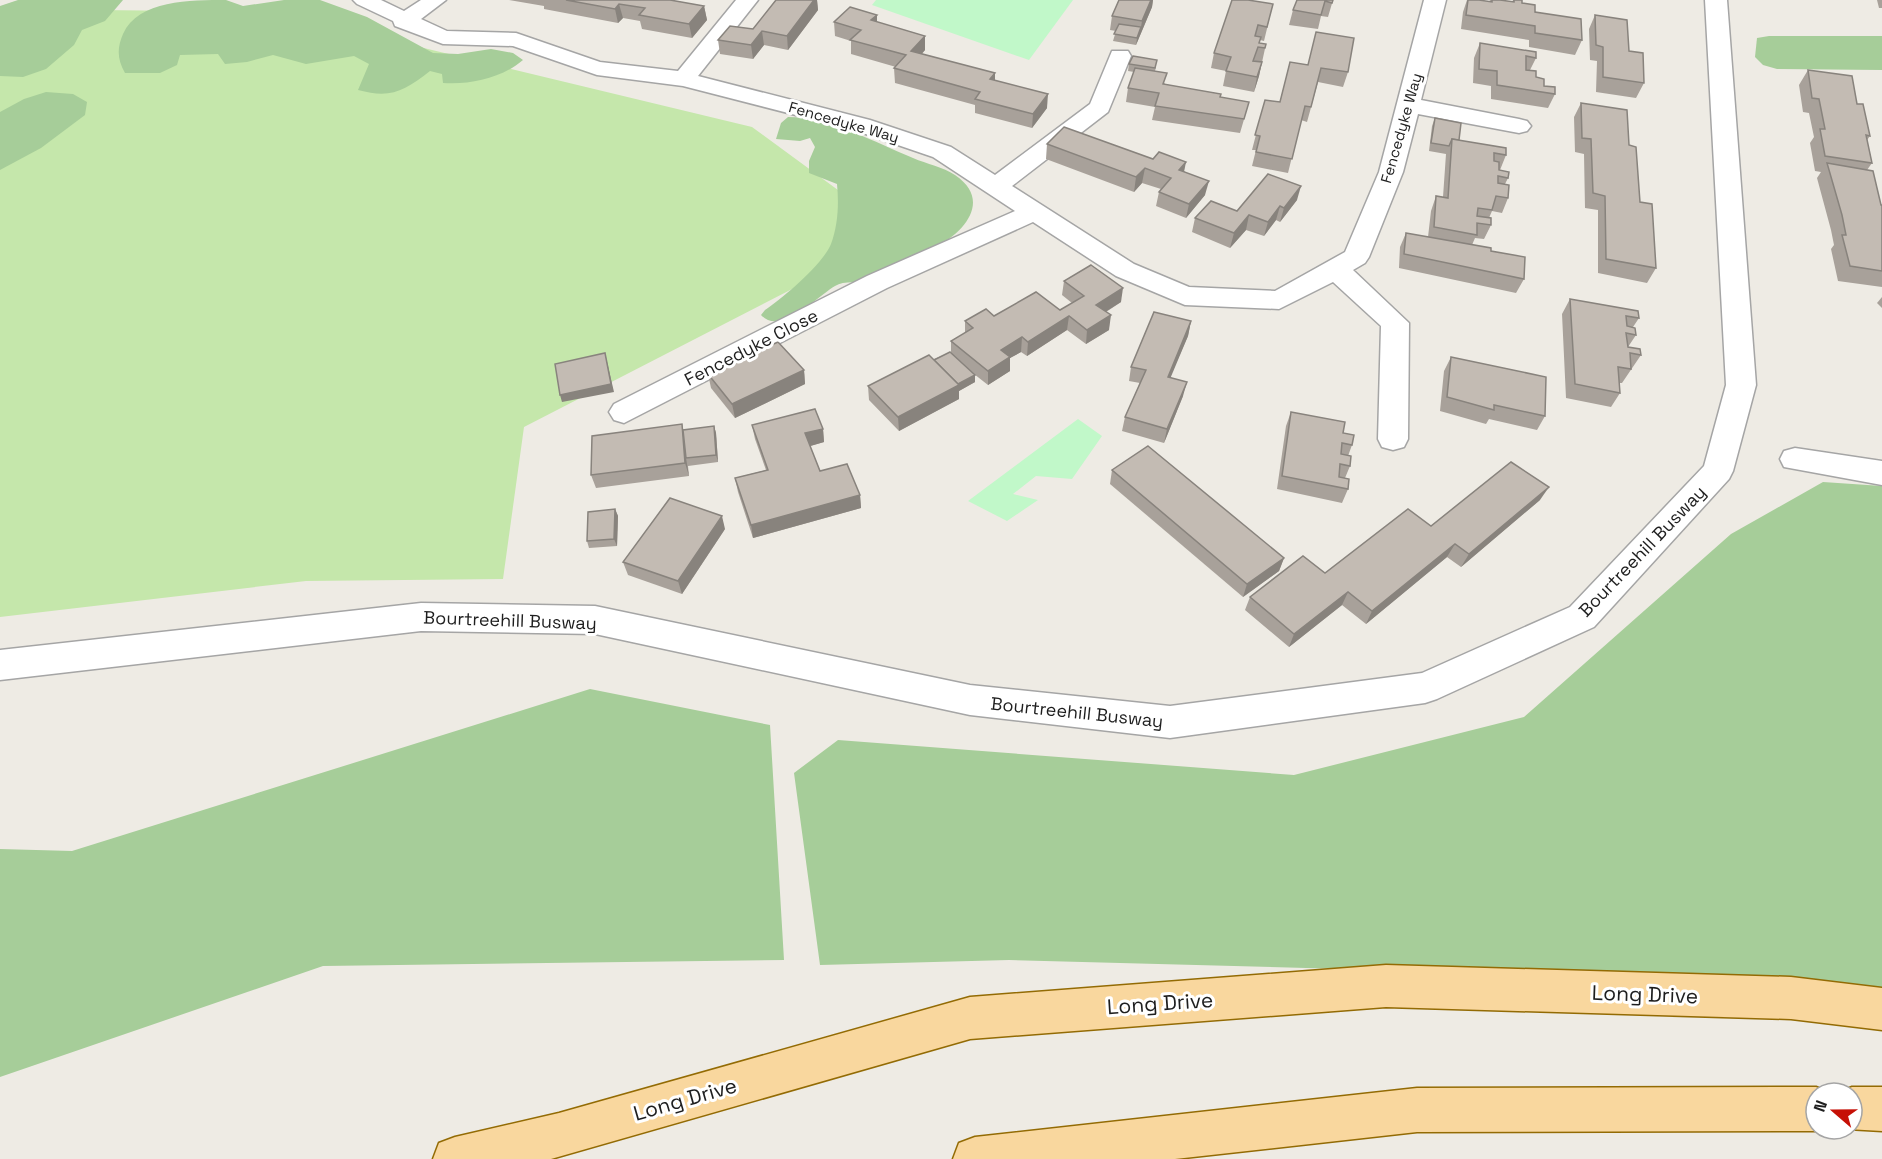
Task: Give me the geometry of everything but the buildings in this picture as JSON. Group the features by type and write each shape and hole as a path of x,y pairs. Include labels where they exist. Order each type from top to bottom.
{"main road":[{"name":"Long Drive","path":"455,1159 559,1135 970,1018 1386,986 1791,998 1882,1009"},
{"path":"975,1159 1417,1110 1804,1109"},
{"path":"1864,1109 1882,1109"}],"street":[{"path":"364,0 403,21 435,0"},
{"path":"684,79 747,0"},
{"name":"Fencedyke Way","path":"403,21 443,37 516,40 597,68 684,79 862,125 942,152 1125,270 1185,296 1278,300 1356,257 1391,172 1435,0"},
{"name":"Bourtreehill Busway","path":"0,665 421,616 595,620 970,700 1170,722 1425,688 1582,617 1718,471 1741,385 1716,0"},
{"path":"995,187 1100,106 1120,56"},
{"path":"1408,105 1519,126"},
{"name":"Fencedyke Close","path":"624,412 877,282 1034,212"},
{"path":"1335,269 1395,323 1393,439"},
{"path":"1795,459 1882,473"}],"green space":[{"path":"18,0 123,0 105,21 82,30 74,45 46,69 23,77 0,76 0,6"},
{"path":"226,0 243,6 284,0 320,0 367,17 433,53 458,54 491,49 513,53 523,60 496,76 464,83 443,83 442,74 430,71 404,88 380,94 358,90 369,64 354,56 306,64 273,55 247,62 225,64 218,54 180,55 177,65 160,73 125,73 119,58 120,44 130,23 140,14 167,4"},
{"path":"876,0 1073,0 1029,60 872,5"},
{"path":"0,9 193,11 378,37 752,127 872,215 905,231 524,427 503,579 306,581 0,617"},
{"path":"1769,36 1882,36 1882,70 1777,69 1763,65 1755,57 1757,38"},
{"path":"46,92 73,94 87,102 85,115 41,148 0,170 0,112 24,99"},
{"path":"788,117 836,126 955,175 966,185 972,195 973,205 965,224 947,241 898,262 870,279 839,284 789,318 778,321 769,320 761,315 765,310 802,280 827,252 833,237 837,214 837,184 809,173 809,161 815,147 810,138 800,141 776,139 781,123"},
{"path":"1078,419 1102,436 1072,479 1036,476 1013,494 1038,500 1007,521 968,501"},
{"path":"1823,482 1882,486 1882,995 1789,981 1009,960 820,965 794,773 838,740 1294,775 1524,717 1731,534"},
{"path":"590,689 770,725 784,960 323,966 0,1077 0,849 72,851"}]}
